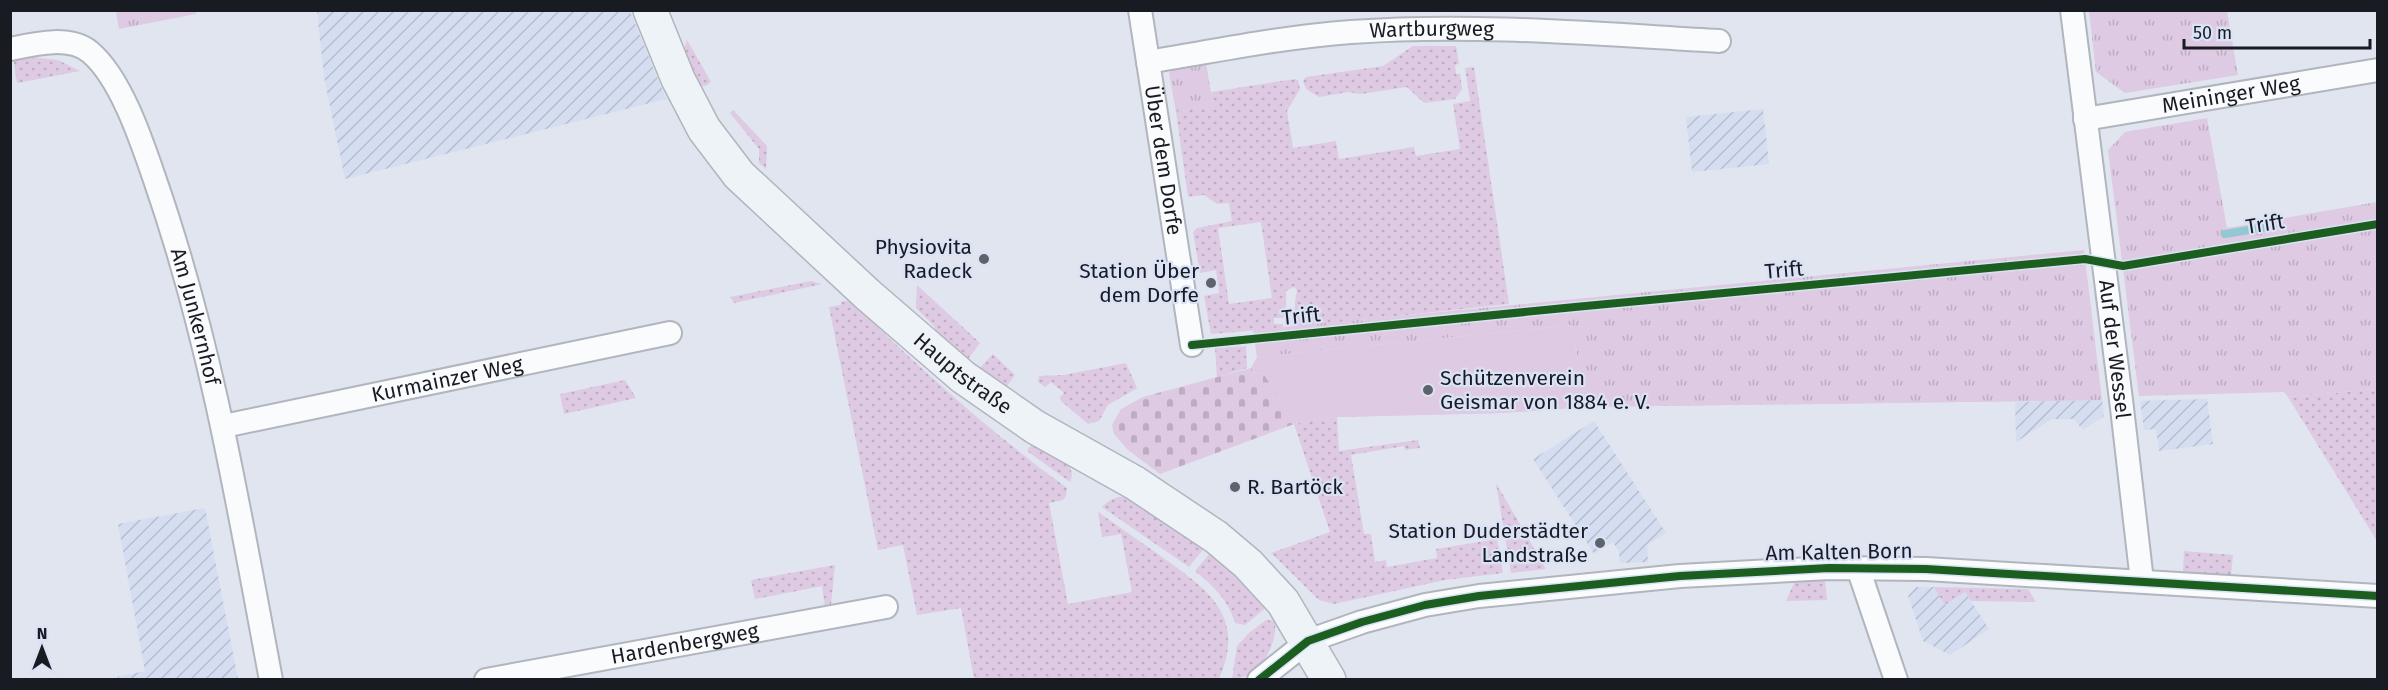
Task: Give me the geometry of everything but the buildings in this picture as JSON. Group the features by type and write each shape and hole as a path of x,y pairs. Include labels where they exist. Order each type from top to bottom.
{"main road":[{"name":"Hauptstraße","path":"650,10 678,79 704,129 739,175 867,294 963,377 1035,427 1135,483 1216,537 1248,564 1282,602 1308,641 1329,680"}],"street":[{"name":"Über dem Dorfe","path":"1140,10 1192,345"},
{"name":"Auf der Wessel","path":"2072,10 2142,581"},
{"name":"Wartburgweg","path":"1148,62 1288,39 1389,30 1456,28 1719,40"},
{"name":"Am Junkernhof","path":"10,49 66,42 88,51 107,70 133,120 170,221 224,426 271,680"},
{"name":"Meininger Weg","path":"2085,119 2378,70"},
{"name":"Kurmainzer Weg","path":"224,426 670,333"},
{"name":"Am Kalten Born","path":"1858,568 1896,680"},
{"name":"Am Kalten Born","path":"1260,680 1308,641 1362,622 1425,605 1479,596 1680,576 1858,568 1985,572 2378,596"},
{"name":"Hardenbergweg","path":"486,680 886,607"}],"shaded area":[{"path":"317,11 630,11 666,99 345,179 324,77"},
{"path":"1763,109 1769,164 1692,172 1686,117"},
{"path":"2207,399 2213,444 2159,451 2156,429 2144,430 2140,401"},
{"path":"2102,400 2104,416 2083,430 2074,419 2052,419 2016,442 2015,402"},
{"path":"1594,421 1666,533 1647,545 1648,562 1620,563 1619,552 1613,542 1594,554 1533,459"},
{"path":"205,508 238,679 118,679 117,677 145,671 118,524"},
{"path":"1916,587 1934,587 1946,605 1965,592 1989,629 1950,655 1923,641 1908,596"}],"green space":[{"path":"116,11 196,11 196,14 119,29"},
{"path":"2089,11 2227,11 2238,75 2125,93 2096,72"},
{"path":"687,40 711,82 705,86 695,85 682,55"},
{"path":"1413,46 1456,46 1459,64 1455,65 1456,74 1460,74 1462,89 1455,99 1424,103 1407,87 1319,97 1306,89 1303,81 1306,77 1383,66"},
{"path":"13,58 58,60 80,71 17,83"},
{"path":"1206,63 1213,105 1176,112 1169,73 1175,68"},
{"path":"1474,67 1509,304 1294,327 1297,290 1294,287 1286,291 1286,318 1274,318 1274,324 1283,324 1283,328 1211,334 1204,296 1219,293 1216,270 1200,273 1193,232 1197,228 1232,221 1229,203 1217,204 1204,195 1188,197 1176,112 1213,105 1211,92 1295,79 1298,80 1300,89 1287,111 1293,148 1336,141 1339,159 1414,147 1416,156 1460,149 1453,104 1470,101 1465,68","holes":["1261,222 1272,298 1229,304 1218,228"]},
{"path":"733,110 767,146 766,169 759,163 759,149 730,113"},
{"path":"2207,118 2227,228 2377,202 2377,389 2288,397 2284,392 2139,396 2108,150 2125,132"},
{"path":"2084,250 2102,400 1585,407 1572,325 1257,357 1253,330"},
{"path":"811,281 822,284 734,303 730,297"},
{"path":"917,285 980,343 965,363 941,344 934,326 916,308"},
{"path":"841,302 852,302 930,376 983,422 1067,488 1063,500 1049,503 1068,604 1132,592 1121,534 1102,537 1098,512 1179,569 1208,594 1219,607 1228,639 1226,657 1219,679 974,679 961,608 917,615 903,545 878,550 829,307 841,305"},
{"path":"2075,313 2102,400 1586,407 1502,413 1337,417"},
{"name":"Schützenverein Geismar von 1884 e. V.","path":"1572,325 1585,407 1502,413 1337,417 1294,424 1264,374 1255,373 1251,368 1257,357"},
{"path":"1246,346 1247,368 1217,377 1215,348"},
{"path":"993,354 1015,375 1007,386 976,372"},
{"path":"1126,363 1137,388 1108,405 1099,421 1088,424 1061,401 1060,397 1064,393 1051,382 1045,387 1038,382 1039,376 1064,375"},
{"path":"1251,368 1255,373 1264,374 1294,424 1160,474 1128,450 1114,434 1112,425 1121,409 1143,397"},
{"path":"625,380 636,398 564,414 560,394"},
{"path":"2377,389 2377,541 2288,397"},
{"path":"1337,417 1339,451 1418,440 1420,448 1405,450 1404,446 1351,455 1364,534 1371,534 1375,562 1386,560 1387,567 1437,558 1436,549 1497,539 1503,573 1445,580 1334,604 1319,600 1271,553 1330,532 1294,424"},
{"path":"1033,442 1066,463 1072,475 1070,482 1027,451"},
{"path":"1496,483 1546,569 1511,573"},
{"path":"1118,497 1130,497 1205,547 1189,567 1102,507"},
{"path":"1212,551 1269,605 1245,625 1235,623 1224,600 1195,571"},
{"path":"2184,551 2233,555 2231,575 2183,572"},
{"path":"835,565 831,605 825,607 822,586 755,599 751,580"},
{"path":"1825,580 1827,600 1786,601 1795,581"},
{"path":"1934,587 2028,589 2036,602 1971,601 1965,592 1945,605"},
{"path":"1266,620 1275,621 1275,630 1265,659 1251,673 1232,679 1237,646"}],"waterway":[{"path":"2225,234 2273,226"}],"cycle path":[{"name":"Trift","path":"1192,345 2085,259 2123,266 2378,224"},
{"path":"1259,680 1308,641 1362,622 1425,605 1479,596 1680,576 1829,568 1926,569 2378,596"}],"place":[{"name":"Physiovita Radeck","path":"984,259"},
{"name":"Station Über dem Dorfe","path":"1211,283"},
{"name":"Schützenverein Geismar von 1884 e. V.","path":"1428,390"},
{"name":"R. Bartöck","path":"1235,487"},
{"name":"Station Duderstädter Landstraße","path":"1600,543"}]}
